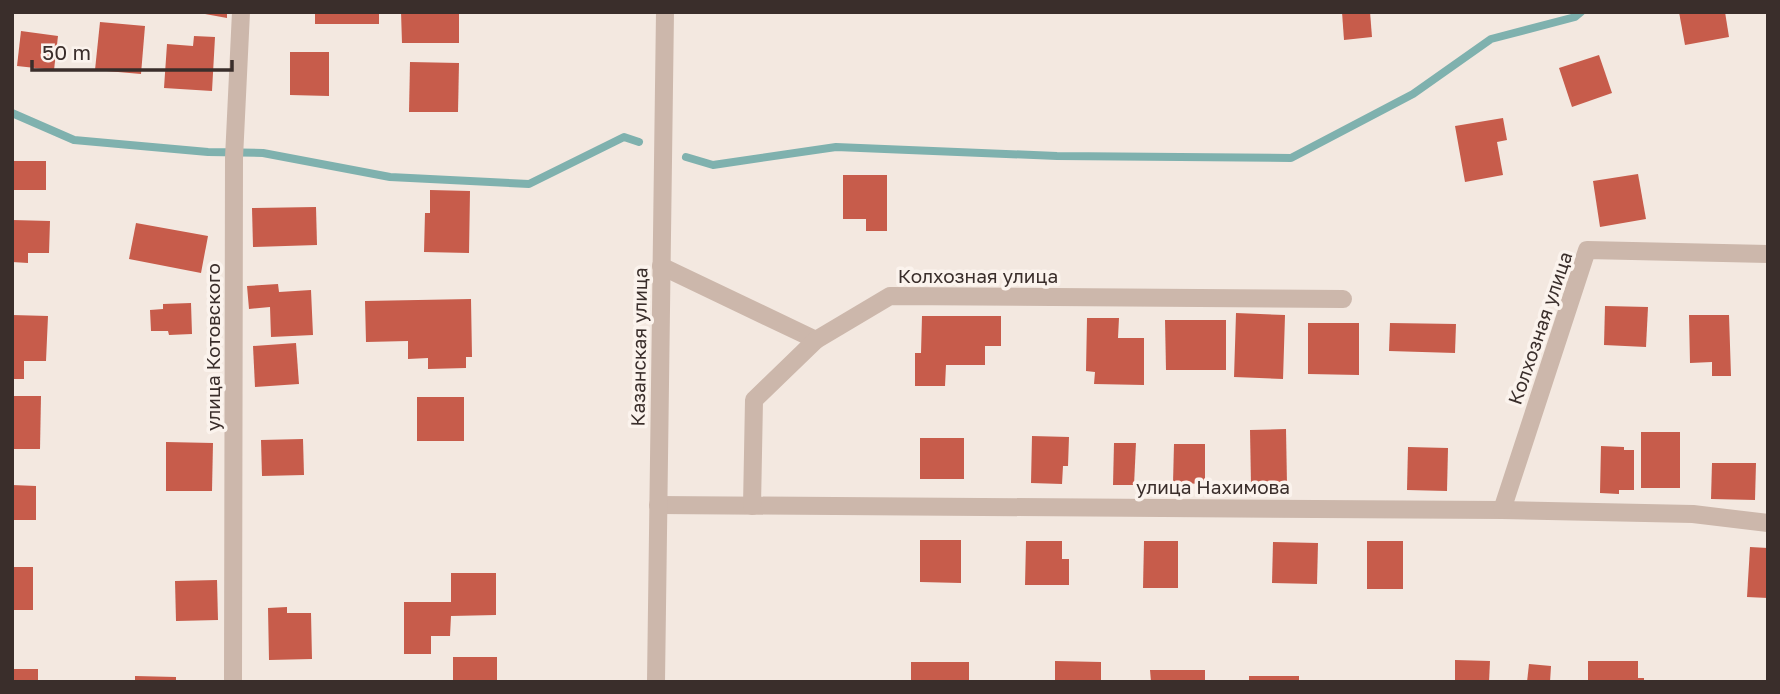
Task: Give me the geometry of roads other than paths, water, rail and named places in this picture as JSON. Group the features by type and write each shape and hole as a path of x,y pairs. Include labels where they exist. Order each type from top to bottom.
{"street":[{"name":"улица Котовского","path":"233,682 234,158 241,12"},
{"name":"Казанская улица","path":"656,682 665,12"},
{"name":"Колхозная улица","path":"1502,510 1587,250 1768,254"},
{"path":"661,266 816,340"},
{"name":"Колхозная улица","path":"752,506 754,400 816,340 890,296 1343,299"},
{"name":"улица Нахимова","path":"658,505 1502,510 1693,514 1768,523"}],"waterway":[{"path":"686,157 713,165 836,147 1057,156 1291,158 1413,94 1491,39 1575,17 1581,12"},
{"path":"12,113 74,140 208,152 263,153 390,177 529,184 624,137 639,142"}]}
